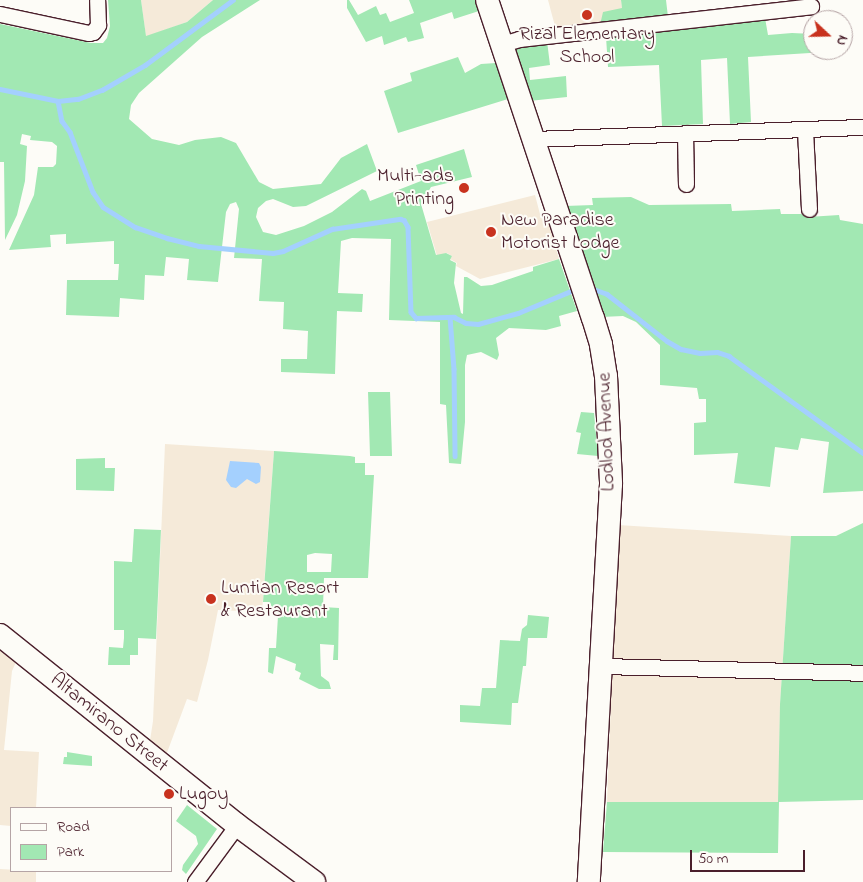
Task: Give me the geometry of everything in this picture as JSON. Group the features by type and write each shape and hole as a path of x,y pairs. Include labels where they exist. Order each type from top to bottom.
{"main road":[{"name":"Lodlod Avenue","path":"487,0 587,299 602,350 609,415 611,484 589,882"},
{"name":"Altamirano Street","path":"0,636 237,825 314,882"}],"street":[{"path":"6,0 3,15 89,34 98,25 97,0"},
{"path":"502,44 519,40 812,6"},
{"path":"533,138 863,128"},
{"path":"805,130 808,209"},
{"path":"685,133 686,184"},
{"path":"602,666 863,673"},
{"path":"195,882 237,825"}],"shaded area":[{"path":"141,0 213,0 187,22 146,37"},
{"name":"Rizal Elementary School","path":"548,0 621,0 624,22 556,30"},
{"name":"New Paradise Motorist Lodge","path":"535,195 541,218 547,217 559,259 480,279 456,266 457,263 450,259 452,256 447,253 437,256 427,222"},
{"name":"Luntian Resort & Restaurant","path":"165,444 274,451 262,612 218,610 197,702 187,699 165,758 149,747 153,721"},
{"path":"618,525 791,536 780,704 779,802 607,802"},
{"path":"0,648 16,662 12,671 4,750 39,752 36,807 10,807 10,826 0,825"},
{"path":"0,869 10,870 10,872 36,872 36,882 0,882"}],"green space":[{"path":"108,0 141,0 146,36 187,22 213,0 260,0 202,37 139,93 131,105 129,119 152,139 179,145 195,140 221,137 236,143 259,182 273,189 321,184 341,158 367,144 377,171 306,206 293,207 273,199 266,201 258,208 256,217 263,232 276,235 304,226 332,212 362,189 366,191 370,201 421,181 416,165 464,149 472,177 431,187 421,204 436,255 446,253 452,256 450,260 456,263 454,283 461,313 463,314 464,277 481,286 492,285 533,271 533,267 559,259 577,311 559,316 561,326 546,330 509,328 496,338 499,355 497,360 481,352 467,355 465,365 465,422 461,464 449,463 446,405 440,404 440,322 389,320 391,239 352,238 341,241 338,293 363,294 362,312 337,311 335,374 281,372 281,359 307,359 308,331 283,329 284,302 259,301 262,259 234,258 239,209 236,202 230,204 226,212 218,282 187,280 189,259 166,257 164,276 145,275 144,300 120,298 119,317 66,315 67,280 118,280 119,264 114,264 114,241 66,244 66,234 50,235 51,247 9,250 34,195 38,167 53,167 56,164 57,146 52,142 30,140 31,136 22,134 20,144 27,146 25,181 17,215 5,240 4,162 0,162 0,24 91,43 103,43 107,38 110,26"},
{"path":"347,0 349,0 358,15 376,6 380,15 386,13 390,22 414,13 409,0 475,0 479,11 454,19 452,12 420,23 424,38 408,42 406,37 384,45 382,36 366,42 347,8"},
{"path":"621,0 666,0 668,17 600,25 603,12 622,8"},
{"path":"765,18 768,35 803,34 803,53 748,57 751,122 730,124 727,58 701,60 703,124 662,126 659,65 608,67 606,37"},
{"path":"547,41 550,65 529,68 530,80 566,76 567,97 529,101 513,50 515,45"},
{"path":"458,57 465,73 481,64 496,63 508,99 398,133 384,91 412,81 410,73"},
{"path":"631,197 649,205 731,204 732,211 780,209 781,214 801,214 808,217 839,215 840,220 863,224 863,491 823,493 829,442 801,438 798,450 775,447 770,487 734,483 738,453 694,455 694,423 706,422 706,399 699,399 697,388 660,385 660,345 636,322 623,316 601,317 565,206 593,205 592,198"},
{"path":"368,392 390,392 392,456 370,456"},
{"path":"581,412 594,413 598,456 577,454 581,433 576,432"},
{"path":"274,451 350,456 355,457 355,463 365,463 365,475 374,475 368,578 324,578 323,607 339,608 338,660 333,660 334,645 320,644 321,676 329,682 331,689 319,689 299,679 301,673 295,670 296,664 276,656 273,674 268,672 269,648 276,648 278,616 269,602 263,602","holes":["315,553 332,554 331,572 307,572 307,555"]},
{"path":"105,458 105,468 115,468 114,491 76,490 76,459"},
{"path":"863,523 863,800 779,802 778,853 603,852 607,802 778,802 780,704 791,536 836,536"},
{"path":"134,529 161,530 156,639 138,638 138,655 130,655 130,665 108,665 109,647 123,648 124,638 124,630 114,630 114,561 132,562"},
{"path":"528,615 549,617 547,638 528,638 526,666 523,666 518,703 512,703 511,725 460,722 460,705 480,706 482,688 496,688 500,640 520,641 522,629 527,625"},
{"path":"67,752 92,756 92,766 63,764 64,757 67,757"},
{"path":"187,805 217,829 186,874 182,870 183,865 198,844 196,836 176,821"}],"water":[{"path":"230,461 259,463 261,467 260,482 256,484 247,479 236,488 231,487 226,480"}],"waterway":[{"path":"0,89 58,101 78,99 102,90 145,65 233,0"},
{"path":"58,101 62,121 70,132 93,192 103,207 135,227 199,246 273,253 283,251 332,229 404,220 408,227 411,312 416,318 454,317 466,323 478,324 518,313 576,289"},
{"path":"590,288 607,294 667,341 681,349 700,353 717,352 729,356 863,453"},
{"path":"450,317 454,369 455,456"}],"place":[{"name":"Rizal Elementary School","path":"587,15"},
{"name":"Multi-ads Printing","path":"464,188"},
{"name":"New Paradise Motorist Lodge","path":"491,232"},
{"name":"Luntian Resort & Restaurant","path":"211,599"},
{"name":"Lugoy","path":"169,794"}]}
